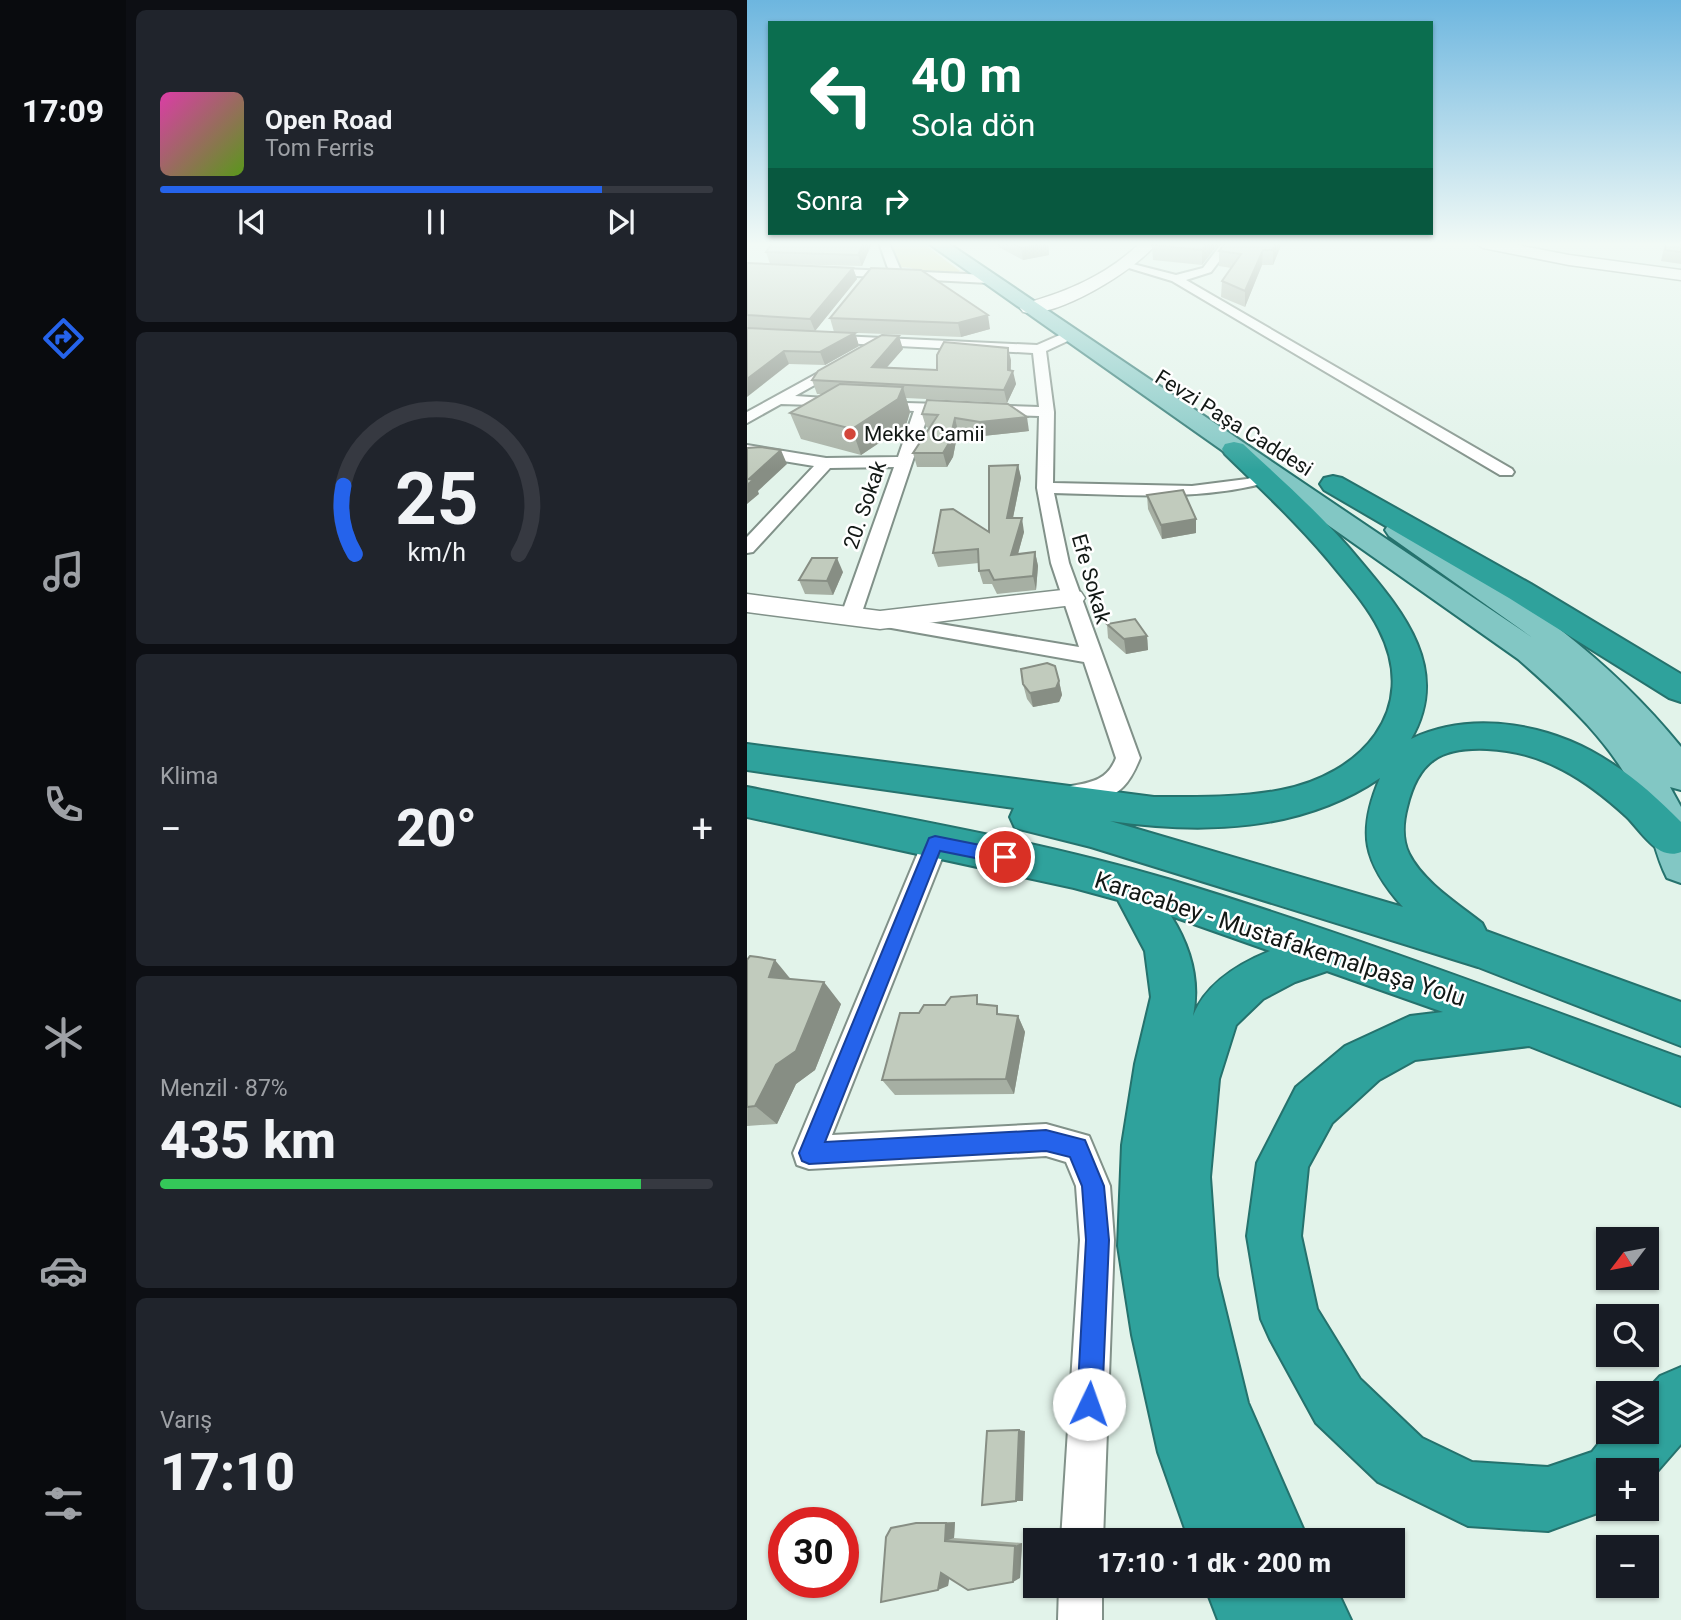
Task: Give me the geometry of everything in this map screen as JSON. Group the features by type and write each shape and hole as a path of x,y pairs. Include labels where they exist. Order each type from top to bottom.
{"highway":[{"path":"788,762 1154,812 1215,813 1272,807 1315,797 1357,776 1380,756 1400,731 1408,706 1409,682 1404,649 1380,604 1317,528 1270,477 1246,444"},
{"path":"1322,478 1520,591 1681,690"},
{"path":"1482,949 1434,911 1403,879 1386,848 1385,813 1394,788 1408,761 1426,747 1460,736 1490,736 1541,745 1586,764 1627,792 1677,852"},
{"name":"Karacabey - Mustafakemalpaşa Yolu","path":"747,757 788,762 1091,831 1482,949 1681,1024"},
{"name":"Karacabey - Mustafakemalpaşa Yolu","path":"747,802 1074,871 1132,887 1421,983 1661,1072 1681,1082"},
{"path":"1132,887 1168,948 1174,997 1159,1064 1148,1145 1146,1246 1161,1335 1189,1452 1218,1528"},
{"path":"1270,1528 1218,1407 1189,1276 1185,1177 1195,1079 1217,1013 1247,984 1282,966 1328,951"},
{"path":"1532,1026 1410,1038 1362,1063 1314,1105 1283,1163 1274,1236 1290,1319 1338,1401 1400,1460 1468,1494 1548,1499 1596,1482"},
{"path":"1627,1458 1681,1397"},
{"path":"1244,1598 1253,1620"},
{"path":"1304,1598 1316,1620"}],"main road":[{"name":"Fevzi Paşa Caddesi","path":"1053,319 1069,335 1246,444"},
{"name":"Fevzi Paşa Caddesi","path":"1059,319 1246,444"},
{"path":"1270,477 1529,651 1601,715 1643,770 1677,852"},
{"path":"1322,478 1524,615 1579,658 1628,707 1681,776"}],"street":[{"path":"1244,319 1506,472"},
{"path":"818,334 883,341 1039,349 1069,335"},
{"path":"749,415 883,341"},
{"name":"Efe Sokak","path":"1039,349 1047,412 1045,488 1060,563 1090,656 1128,758 1122,777 1110,787 1057,799"},
{"path":"779,400 1047,412"},
{"name":"20. Sokak","path":"850,618 923,407"},
{"path":"747,450 826,463 905,462"},
{"path":"747,548 826,463"},
{"path":"1045,488 1198,490 1234,487 1270,477"},
{"path":"879,620 1071,598"},
{"path":"747,603 879,620 1090,656"},
{"path":"935,843 809,1153 1046,1140 1077,1148 1093,1186 1097,1240 1083,1528"},
{"path":"1080,1620 1081,1598"}],"building":[{"path":"845,319 974,319 958,323"},
{"path":"747,328 855,333 820,352 784,351 747,379"},
{"path":"882,335 899,336 872,367 937,370 937,355 944,342 1008,348 1008,370 1013,371 1004,390 812,380 818,371"},
{"path":"840,384 903,387 898,399 852,429 790,413"},
{"path":"927,400 1008,404 1027,417 980,422 955,418 949,443 943,453 913,453 938,415 922,414"},
{"path":"747,448 781,450 749,479 753,480 747,485"},
{"path":"1018,465 1007,518 1022,518 1011,555 1035,552 1033,576 994,580 989,570 979,571 978,549 933,553 941,510 953,509 989,532 989,466"},
{"path":"1183,490 1196,519 1161,525 1147,495"},
{"path":"812,558 837,558 827,581 799,580"},
{"path":"1135,619 1147,636 1124,639 1107,624"},
{"path":"1047,663 1055,666 1059,681 1056,688 1030,693 1023,684 1021,669"},
{"path":"750,956 775,960 769,977 824,982 796,1051 776,1065 755,1106 747,1107 747,960"},
{"path":"977,995 977,1004 997,1006 997,1014 1018,1016 1006,1079 882,1080 900,1013 919,1013 924,1005 945,1005 951,997"},
{"path":"1019,1430 1016,1501 982,1505 987,1431"},
{"path":"916,1523 946,1523 945,1541 1015,1546 1013,1582 968,1590 941,1573 938,1590 881,1602 886,1537 891,1528"}],"place":[{"name":"Mekke Camii","path":"850,434"}],"route":[{"path":"1005,857 935,843 809,1153 1046,1140 1077,1148 1093,1186 1097,1240 1089,1404"}]}
